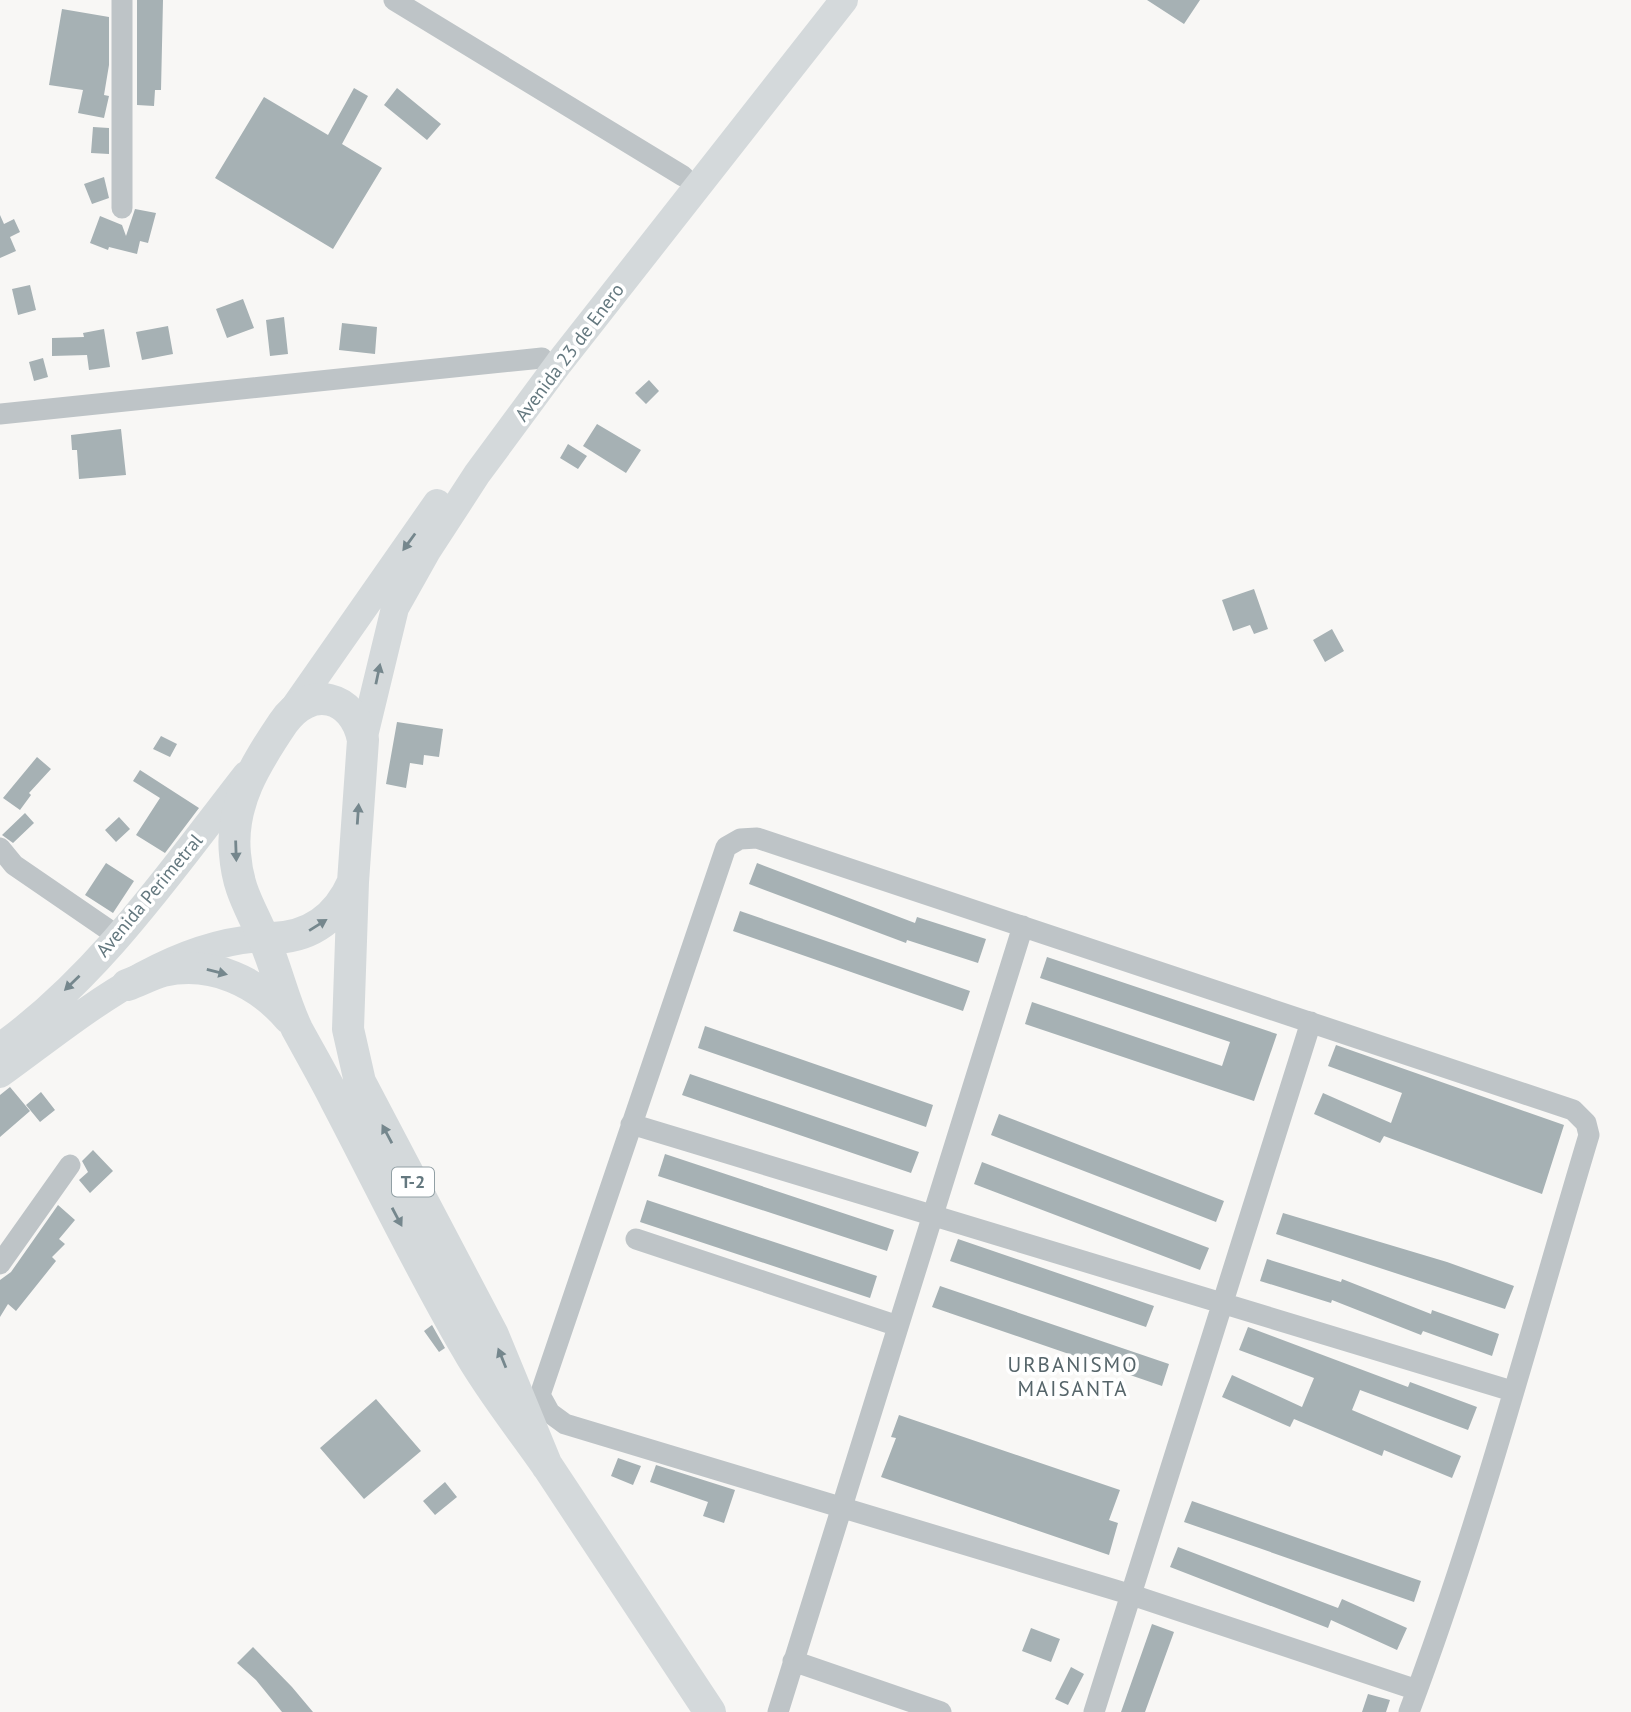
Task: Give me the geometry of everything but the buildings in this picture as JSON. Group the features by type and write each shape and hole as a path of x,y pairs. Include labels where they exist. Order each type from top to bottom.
{"highway":[{"path":"291,712 305,702 321,699 337,702 355,718 363,740"},
{"name":"T-2","path":"291,712 257,762 244,790 236,820 234,851 245,902 264,938 296,1027 467,1351 547,1466 709,1712"},
{"name":"T-2","path":"363,740 353,882 348,1029 360,1082 493,1335 547,1466"},
{"name":"T-2","path":"264,938 292,937 318,926 339,907 353,882"},
{"name":"T-2","path":"127,985 163,971 202,968 239,978 272,998 296,1027"}],"main road":[{"name":"Avenida 23 de Enero","path":"291,712 542,358 821,0"},
{"name":"Avenida 23 de Enero","path":"363,740 395,608 427,551 477,474 559,363 844,0"},
{"name":"Avenida Perimetral","path":"0,1047 26,1029 119,937 257,762"},
{"path":"0,1074 127,985 175,958 237,939 264,938"}],"street":[{"path":"122,0 122,208"},
{"path":"394,0 683,176"},
{"path":"0,414 542,358"},
{"path":"1409,1712 1418,1690 1465,1553 1589,1135 1586,1123 1573,1110 757,838 733,842 721,854 540,1395 544,1405 565,1424 842,1505 1132,1595 1418,1690"},
{"path":"0,848 14,865 119,937"},
{"path":"778,1712 1023,926"},
{"path":"1094,1712 1311,1022"},
{"path":"631,1124 1512,1391"},
{"path":"0,1264 71,1164"},
{"path":"636,1239 898,1326"},
{"path":"793,1661 941,1712"}],"district":[{"name":"URBANISMO MAISANTA","path":"1073,1377"}]}
